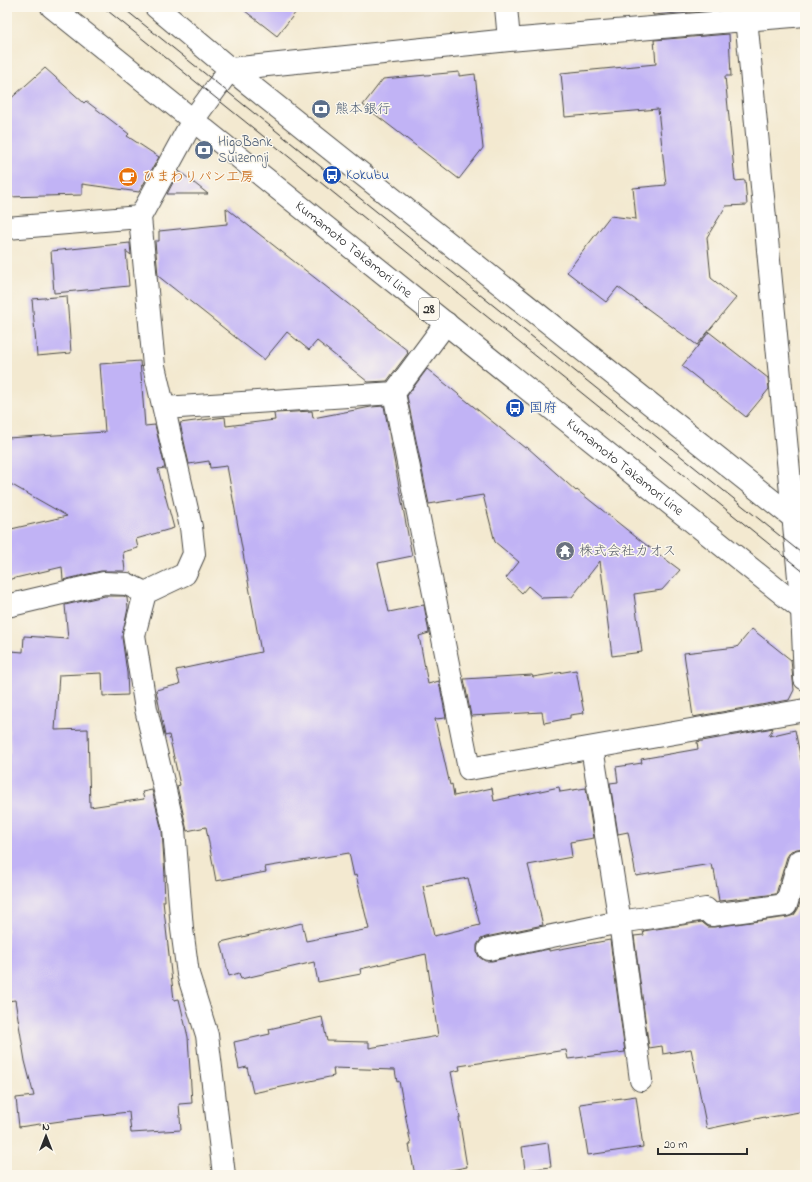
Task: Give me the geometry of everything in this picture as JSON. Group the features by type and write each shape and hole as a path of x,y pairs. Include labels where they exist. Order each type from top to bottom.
{"street":[{"name":"Kumamoto Takamori Line","path":"52,7 804,609"},
{"path":"156,7 230,69 799,523"},
{"path":"506,7 509,40"},
{"path":"745,14 799,523 804,609 805,679"},
{"path":"224,1175 207,1035 188,974 182,929 174,829 146,709 134,635 145,593 185,574 194,554 191,526 154,366 140,217 193,120 230,69 745,14 805,15"},
{"path":"7,228 140,217"},
{"path":"446,323 394,393 470,769 805,710"},
{"path":"164,408 394,393"},
{"path":"7,606 104,583 127,584 145,593"},
{"path":"592,748 620,922 641,1080"},
{"path":"490,949 620,922 706,909 712,915 786,905 799,861 805,860"}],"building":[{"path":"240,7 300,7 277,36"},
{"path":"652,7 727,7 727,9 653,15"},
{"path":"729,34 731,76 725,76 735,181 745,180 747,205 726,206 707,237 711,278 736,298 697,345 618,287 606,302 567,272 610,216 636,219 633,188 666,185 658,109 565,117 561,73 656,64 654,40"},
{"path":"45,68 84,103 86,101 129,134 127,136 159,157 139,192 82,184 82,195 7,197 7,102"},
{"path":"459,72 459,76 475,74 483,148 459,179 363,105 383,79"},
{"path":"179,171 208,194 167,194"},
{"path":"226,208 408,351 387,381 368,382 317,341 309,350 287,332 264,360 158,276 155,241 159,241 159,231 227,224"},
{"path":"130,243 131,255 126,251 129,286 54,293 51,251"},
{"path":"67,296 71,353 37,356 32,299"},
{"path":"709,332 768,378 769,389 746,417 682,366"},
{"path":"140,361 145,426 155,425 165,468 158,469 174,528 136,539 138,548 123,552 125,571 101,571 63,580 62,567 7,580 7,530 67,516 7,482 7,438 105,432 100,364"},
{"path":"427,369 525,448 527,447 576,491 577,490 680,570 662,590 634,594 642,652 612,656 600,561 572,597 542,598 528,586 522,593 506,578 519,562 495,542 483,495 429,504 407,396"},
{"path":"384,406 412,556 378,563 389,612 424,605 429,633 419,636 428,684 439,681 446,718 435,719 450,785 452,784 454,796 492,788 494,801 559,787 560,792 586,788 594,838 570,842 572,857 528,865 543,925 481,939 477,945 477,952 479,957 485,961 492,961 549,949 549,951 610,940 625,1052 568,1059 566,1050 459,1066 460,1070 451,1072 460,1118 467,1167 423,1175 415,1175 399,1081 397,1082 395,1070 333,1068 334,1076 253,1093 247,1067 239,1069 234,1042 270,1034 269,1029 322,1017 327,1041 369,1042 369,1048 438,1036 426,954 360,969 361,974 318,982 314,962 241,979 239,973 229,976 221,942 302,923 306,941 369,929 356,875 354,876 349,853 265,867 266,872 216,881 206,827 187,831 177,786 180,785 169,735 165,736 156,690 180,684 176,670 261,652 227,466 210,468 209,461 189,464 180,423 225,417 226,426 275,420 274,414 276,413 312,411 313,418","holes":["468,878 480,925 434,936 423,886"]},
{"path":"105,596 124,596 127,598 128,608 122,637 127,673 128,695 103,696 102,673 59,675 55,730 88,729 90,807 144,799 142,792 152,790 162,831 165,876 165,901 163,901 174,1000 179,999 188,1037 192,1103 179,1104 181,1130 131,1133 129,1112 81,1117 82,1118 19,1127 16,1098 34,1096 25,1061 15,1000 7,1001 7,753 10,753 8,684 11,651 23,652 24,636 68,639 65,605"},
{"path":"752,629 791,660 794,690 789,700 693,717 684,653 737,647"},
{"path":"576,670 584,713 570,715 570,718 544,723 542,712 471,716 464,679 532,675 533,677"},
{"path":"773,728 769,736 795,730 805,779 805,848 791,851 787,857 776,894 719,901 714,869 712,869 711,864 636,876 628,832 618,834 610,783 618,782 616,767 642,763 641,759 698,749 697,742"},
{"path":"805,885 805,1111 765,1117 707,1129 691,1049 663,1054 662,1046 649,1048 634,936 644,935 643,931 702,922 708,927 714,927 788,917 794,915 798,909"},
{"path":"636,1096 643,1147 588,1155 580,1104"},
{"path":"548,1143 551,1167 525,1170 522,1147"}],"tram line":[{"path":"103,7 805,573"},
{"path":"122,7 805,556"}],"place":[{"name":"熊本銀行","path":"321,109"},
{"name":"HigoBank Suizennji","path":"204,150"},
{"name":"Kokubu","path":"332,175"},
{"name":"ひまわりパン工房","path":"128,177"},
{"name":"国府","path":"515,408"},
{"name":"株式会社カオス","path":"565,551"}]}
